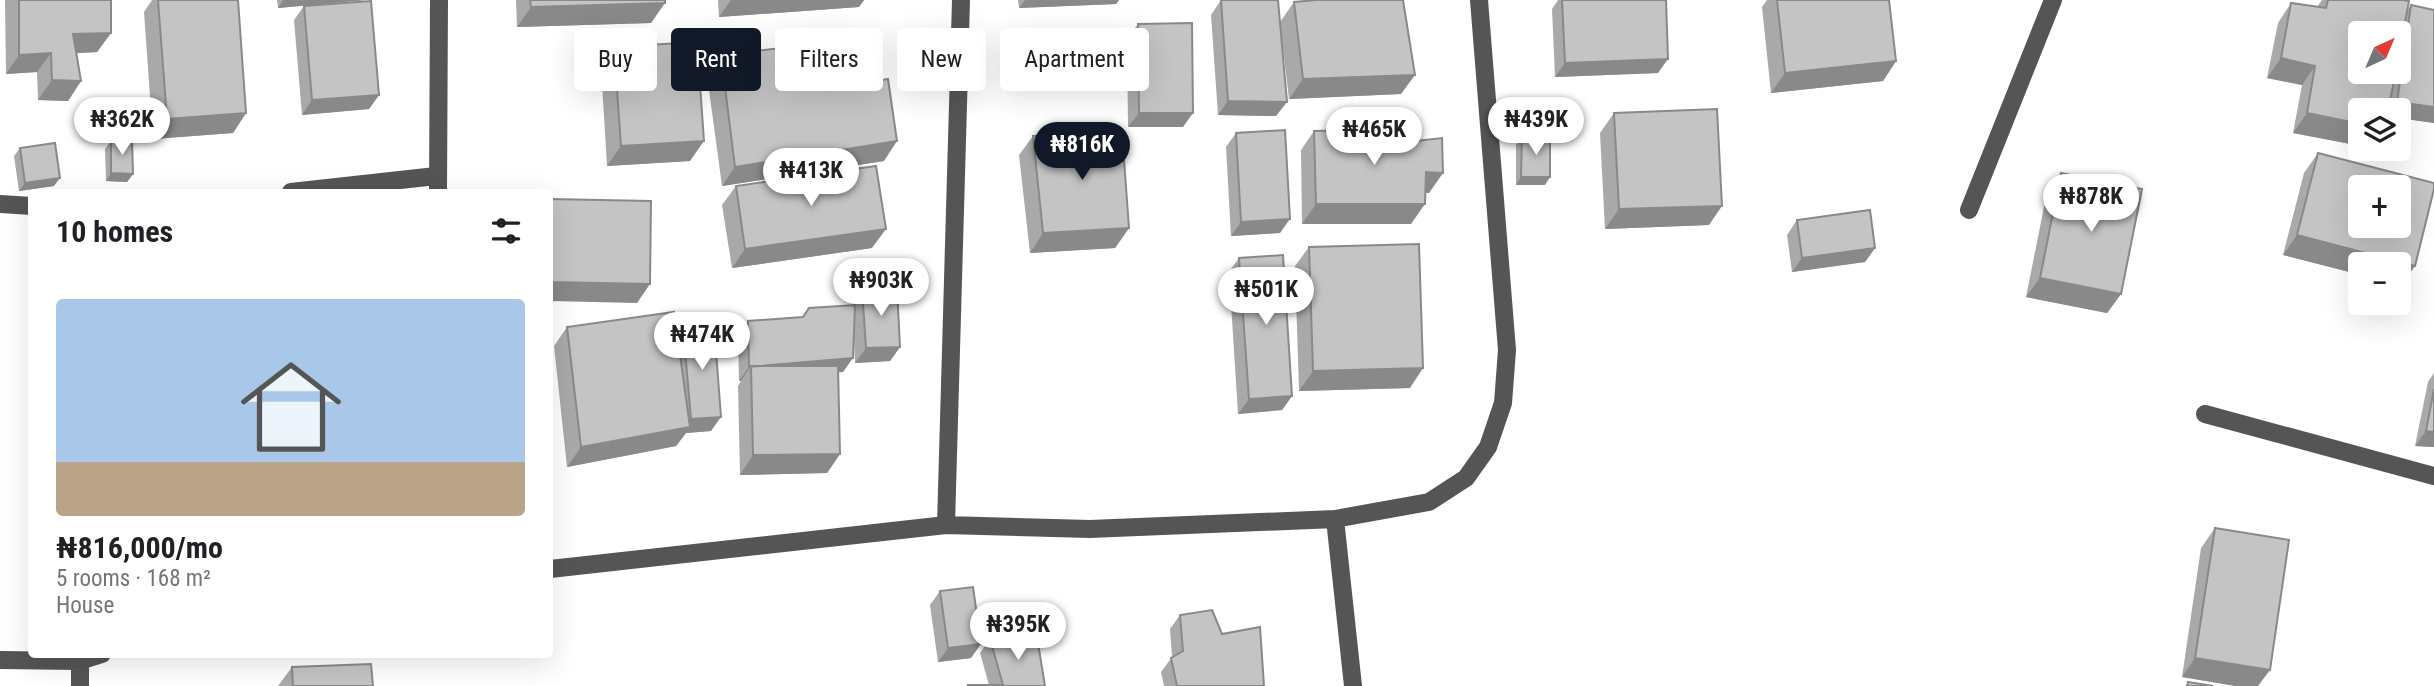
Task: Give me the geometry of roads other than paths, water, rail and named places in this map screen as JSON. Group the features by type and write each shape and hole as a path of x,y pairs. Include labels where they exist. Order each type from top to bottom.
{"street":[{"path":"346,189 437,184 439,0"},
{"path":"946,525 961,0"},
{"path":"553,569 946,525 1090,530 1335,519 1429,502 1466,478 1488,447 1503,403 1507,350 1479,0"},
{"path":"1969,210 2053,0"},
{"path":"0,204 28,206"},
{"path":"2205,414 2434,476"},
{"path":"1335,519 1353,686"},
{"path":"0,660 80,661 89,658"},
{"path":"80,661 80,686"}]}
